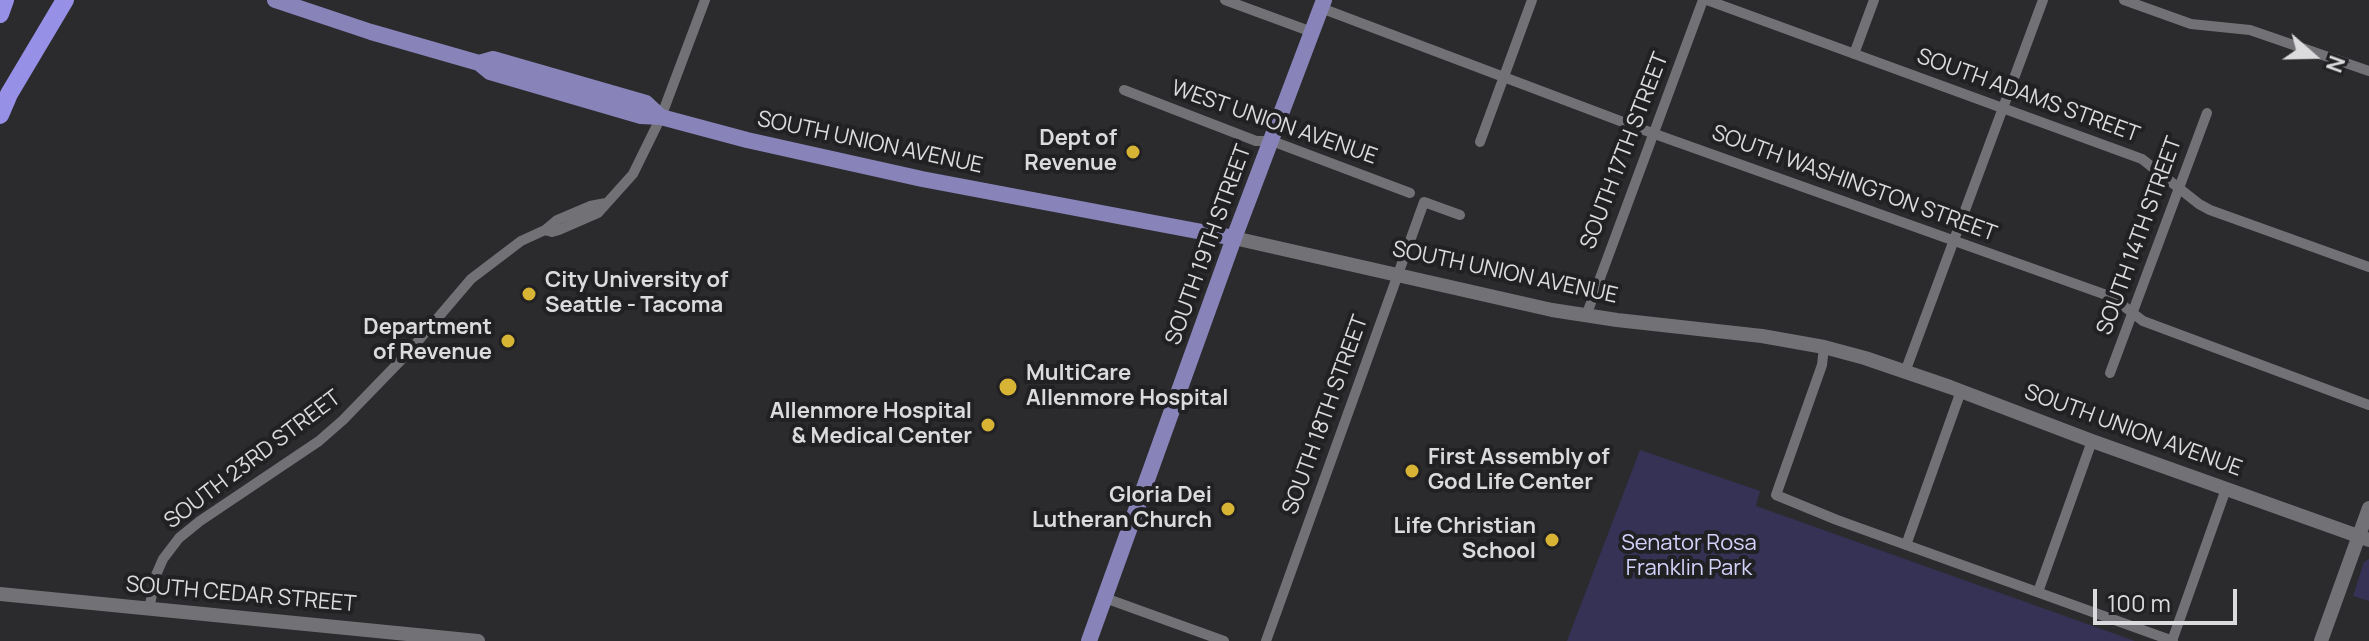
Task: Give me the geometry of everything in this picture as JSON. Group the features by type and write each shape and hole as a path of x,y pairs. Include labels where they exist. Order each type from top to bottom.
{"highway":[{"path":"0,14 5,0"},
{"path":"0,115 9,94 65,0"}],"main road":[{"name":"SOUTH UNION AVENUE","path":"275,0 479,63 490,72 641,116 661,117 907,176 1234,238 1586,316 1762,336 1824,347 1961,391 2364,538"},
{"name":"SOUTH 19TH STREET","path":"1089,641 1234,238 1323,4"},
{"path":"2321,641 2364,538 2369,508"},
{"name":"SOUTH CEDAR STREET","path":"0,594 478,641"}],"street":[{"name":"SOUTH 23RD STREET","path":"149,609 156,575 163,559 179,538 331,431 374,390 471,279 521,241 566,216 606,203 625,186 661,117 705,0"},
{"path":"1225,0 1312,32"},
{"path":"1480,142 1532,0"},
{"name":"SOUTH ADAMS STREET","path":"1705,0 2142,159 2199,204 2229,218 2369,267"},
{"name":"SOUTH 17TH STREET","path":"1586,316 1652,133 1705,0"},
{"path":"1854,54 1874,0"},
{"path":"1905,372 2043,0"},
{"path":"2124,0 2191,24 2250,30 2369,71"},
{"name":"SOUTH WASHINGTON STREET","path":"1323,4 1652,133 2112,297 2143,321 2369,405"},
{"name":"WEST UNION AVENUE","path":"1124,90 1256,141 1272,141 1410,193"},
{"name":"SOUTH 14TH STREET","path":"2110,373 2207,113"},
{"name":"SOUTH 18TH STREET","path":"1266,641 1424,202 1460,215"},
{"path":"1824,347 1822,365 1776,495 2172,641 2226,489"},
{"path":"1906,545 1961,391"},
{"path":"2038,592 2092,441"},
{"path":"1105,598 1224,641"}],"green space":[{"name":"Senator Rosa Franklin Park","path":"1640,450 1760,491 1756,506 2135,641 1567,641"},
{"path":"2369,559 2369,601 2353,596 2364,562"}],"place":[{"name":"Dept of Revenue","path":"1133,152"},
{"name":"City University of Seattle - Tacoma","path":"529,294"},
{"name":"Department of Revenue","path":"508,341"},
{"name":"MultiCare Allenmore Hospital","path":"1008,387"},
{"name":"Allenmore Hospital & Medical Center","path":"988,425"},
{"name":"First Assembly of God Life Center","path":"1412,471"},
{"name":"Gloria Dei Lutheran Church","path":"1228,509"},
{"name":"Life Christian School","path":"1552,540"}]}
